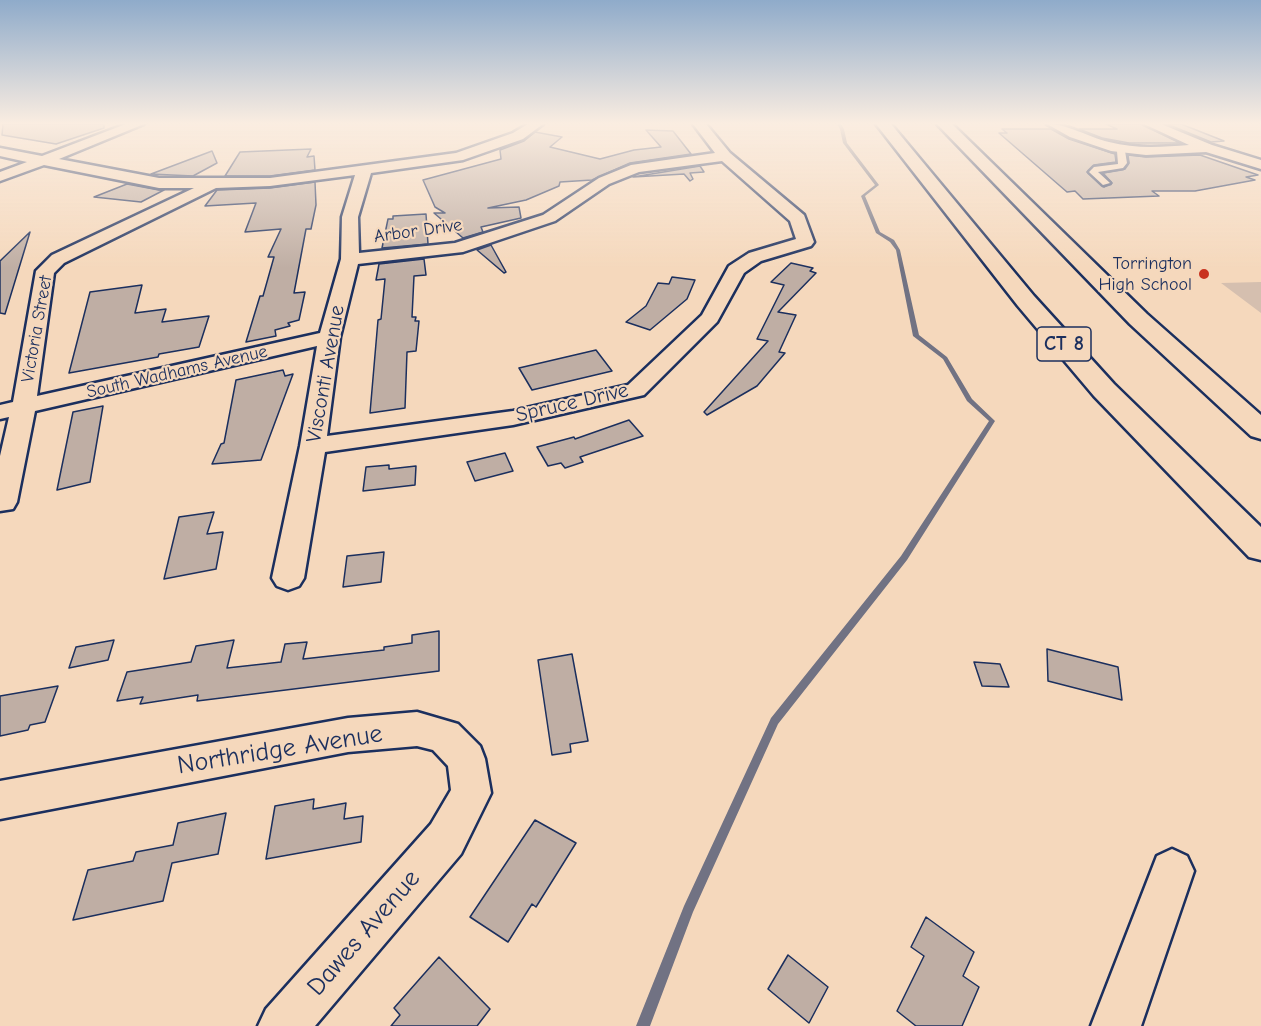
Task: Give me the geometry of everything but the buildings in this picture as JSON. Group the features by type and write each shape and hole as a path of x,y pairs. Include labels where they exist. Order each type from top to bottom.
{"highway":[{"name":"CT 8","path":"922,172 1026,301 1104,390 1261,548"},
{"path":"992,172 1115,294 1225,399 1261,430"}],"street":[{"path":"104,172 159,183 213,184 270,182 356,172"},
{"name":"Visconti Avenue","path":"288,578 313,446 330,337 350,259 350,217 364,172"},
{"name":"Arbor Drive","path":"350,259 457,248 549,218 604,181 626,172"},
{"name":"Spruce Drive","path":"313,446 513,418 636,390 710,318 736,270 755,258 806,242 798,219 743,172"},
{"name":"Victoria Street","path":"3,502 24,406 45,271 58,259 213,184"},
{"name":"South Wadhams Avenue","path":"0,412 330,337"},
{"name":"Northridge Avenue","path":"0,800 348,735 417,729 445,736 466,759 471,792 446,840"},
{"name":"Dawes Avenue","path":"283,1026 446,840"},
{"path":"1116,1026 1172,871"}],"lane":[{"path":"1093,172 1106,183"}],"shaded area":[{"path":"1261,282 1261,313 1221,283"}],"waterway":[{"path":"643,1026 688,910 774,721 904,558 992,421 969,400 945,358 916,336 898,250 892,241 878,233 863,196 877,185 867,172"}],"place":[{"name":"Torrington High School","path":"1204,274"}]}
